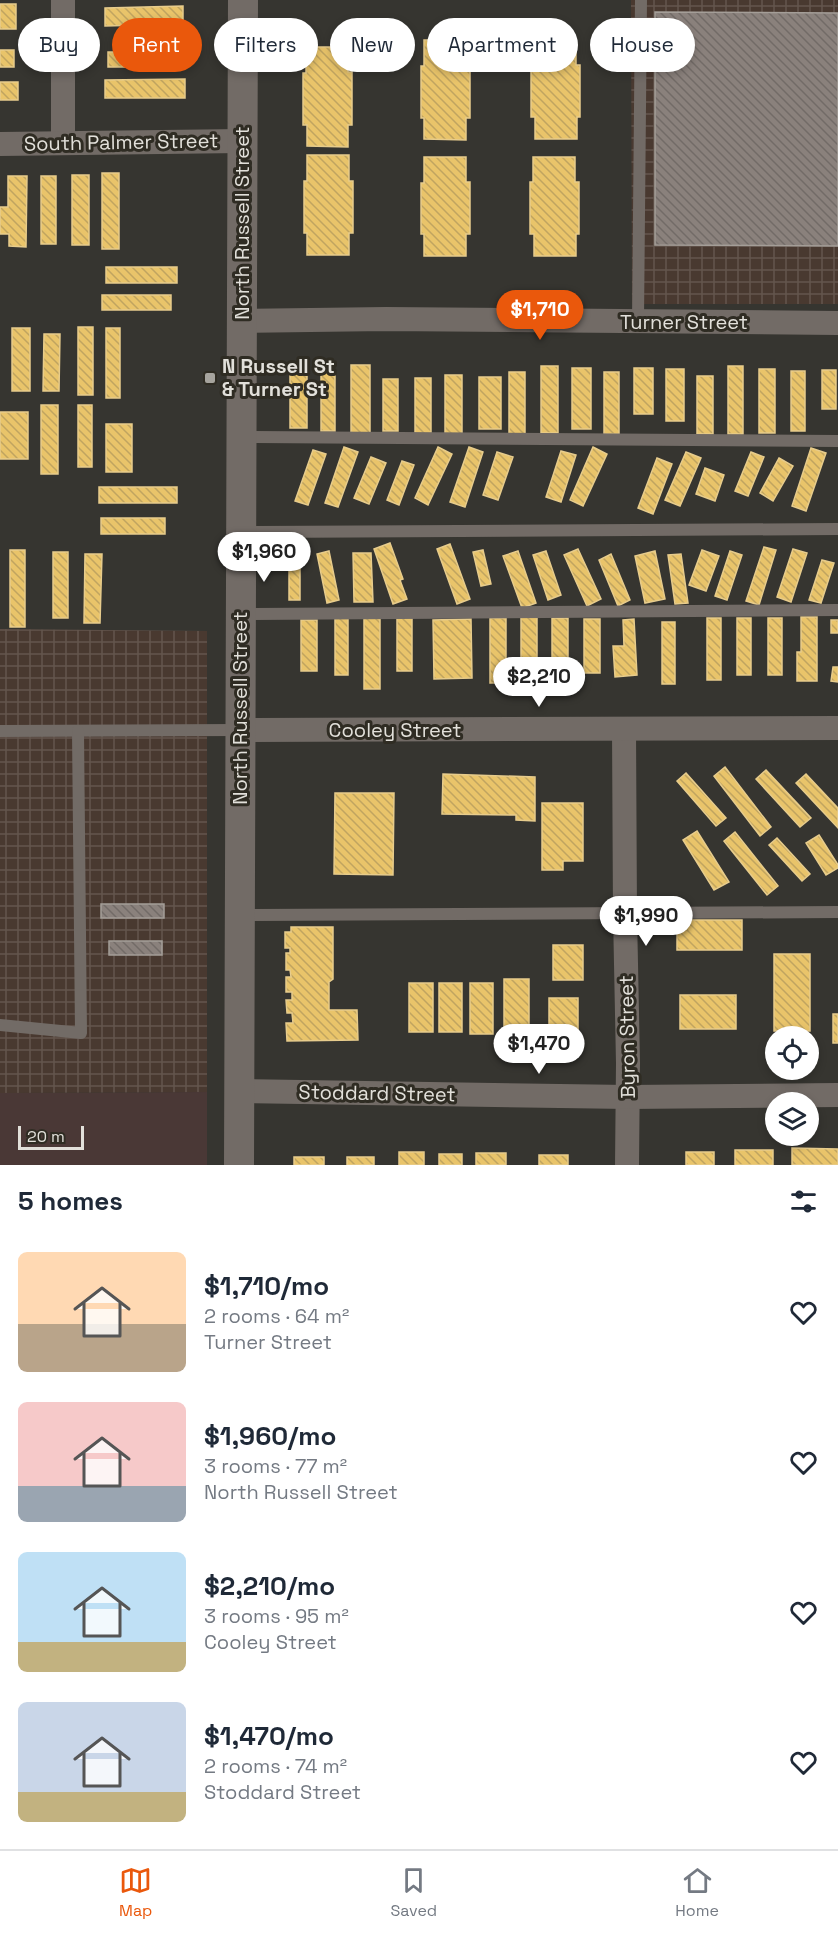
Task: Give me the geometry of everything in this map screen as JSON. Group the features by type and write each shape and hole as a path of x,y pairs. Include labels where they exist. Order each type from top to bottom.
{"street":[{"path":"63,0 63,143"},
{"name":"North Russell Street","path":"239,1165 243,0"},
{"name":"South Palmer Street","path":"0,144 242,141"},
{"name":"Turner Street","path":"242,321 386,319 838,323"},
{"name":"Cooley Street","path":"240,730 838,728"},
{"name":"Byron Street","path":"624,729 627,1165"},
{"name":"Stoddard Street","path":"239,1091 628,1097 838,1095"}],"lane":[{"path":"638,321 641,0"},
{"path":"240,437 838,441"},
{"path":"240,532 838,529"},
{"path":"240,614 838,610"},
{"path":"0,731 240,730"},
{"path":"0,1025 81,1033 78,731"},
{"path":"240,915 838,912"}],"shaded area":[{"path":"631,0 838,0 838,304 632,304 631,72 695,72 695,18 631,18"},
{"path":"0,629 207,631 207,1092 0,1093"},
{"path":"207,1092 207,1165 0,1165 0,1093"}],"building: Homes":[{"path":"0,4 16,4 16,29 0,29"},
{"path":"183,6 183,18 112,18 112,26 105,26 105,8"},
{"path":"424,40 427,40 427,72 470,72 470,118 466,118 466,140 424,139 424,118 421,118 421,66 424,66"},
{"path":"318,47 330,47 330,72 352,72 352,125 348,125 348,147 307,146 307,125 303,125 303,73 318,72"},
{"path":"0,50 14,50 14,67 0,67"},
{"path":"108,52 112,52 112,67 108,67"},
{"path":"578,65 580,65 580,117 577,117 577,139 535,139 535,117 531,117 531,72 578,72"},
{"path":"185,79 185,98 105,98 105,80"},
{"path":"0,82 18,82 18,100 0,100"},
{"path":"307,155 349,155 349,181 353,181 353,233 349,233 349,255 307,255 307,233 304,233 304,181 307,181"},
{"path":"424,157 466,157 466,182 470,182 470,234 466,234 466,256 424,256 424,234 421,234 421,183 424,183"},
{"path":"533,157 575,157 575,182 579,182 579,234 576,234 576,256 534,256 534,234 530,234 530,182 533,182"},
{"path":"102,173 119,173 119,249 102,249"},
{"path":"72,175 89,175 89,245 72,245"},
{"path":"8,176 27,176 26,247 9,246 9,234 0,234 0,207 8,207"},
{"path":"41,176 56,176 56,244 41,244"},
{"path":"106,267 177,267 177,283 106,283"},
{"path":"102,295 171,295 171,310 102,310"},
{"path":"78,327 93,327 93,395 78,395"},
{"path":"12,328 30,328 30,391 12,391"},
{"path":"106,328 120,328 120,398 106,398"},
{"path":"44,334 60,334 59,391 43,391"},
{"path":"351,365 370,365 370,434 351,434"},
{"path":"541,366 558,366 558,433 541,433"},
{"path":"728,366 743,366 743,434 728,434"},
{"path":"572,368 591,368 591,429 572,429"},
{"path":"634,368 653,368 653,414 634,414"},
{"path":"666,369 684,369 684,421 666,421"},
{"path":"759,369 775,369 775,433 759,433"},
{"path":"321,370 335,370 335,431 321,431"},
{"path":"822,370 836,370 836,409 822,409"},
{"path":"290,371 307,371 307,428 290,428"},
{"path":"791,371 805,371 805,431 791,431"},
{"path":"509,372 525,372 525,434 509,434"},
{"path":"604,372 619,372 619,434 604,434"},
{"path":"445,375 462,375 462,434 445,434"},
{"path":"697,376 713,376 713,434 697,434"},
{"path":"479,377 501,377 501,429 479,429"},
{"path":"415,378 431,378 431,434 415,434"},
{"path":"383,379 398,379 398,431 383,431"},
{"path":"41,405 58,405 58,474 41,474"},
{"path":"78,405 92,405 92,467 78,467"},
{"path":"0,412 28,412 28,459 0,459"},
{"path":"106,424 132,424 132,472 106,472"},
{"path":"344,447 358,452 338,507 325,503"},
{"path":"438,447 452,454 428,505 415,498"},
{"path":"469,447 483,452 465,507 450,502"},
{"path":"593,447 607,454 583,506 570,500"},
{"path":"811,448 826,453 806,511 792,506"},
{"path":"313,450 326,454 308,505 295,501"},
{"path":"561,451 576,455 561,502 546,497"},
{"path":"497,452 513,457 498,500 483,495"},
{"path":"686,452 701,458 680,506 665,500"},
{"path":"751,452 764,457 748,496 735,491"},
{"path":"371,457 386,463 369,504 354,498"},
{"path":"657,458 672,464 653,514 638,508"},
{"path":"779,458 793,466 773,501 760,493"},
{"path":"402,461 414,465 399,505 387,500"},
{"path":"705,468 724,475 715,501 696,494"},
{"path":"99,487 177,487 177,503 99,503"},
{"path":"101,518 165,518 165,534 101,534"},
{"path":"390,543 403,579 400,580 407,599 393,604 374,549"},
{"path":"450,544 470,599 457,604 437,549"},
{"path":"764,547 776,550 759,605 746,601"},
{"path":"578,549 601,599 587,606 564,555"},
{"path":"793,549 807,553 791,602 777,597"},
{"path":"10,550 25,550 25,627 10,627"},
{"path":"483,550 491,584 481,586 473,552"},
{"path":"702,550 719,556 706,591 689,585"},
{"path":"329,551 339,600 327,603 317,554"},
{"path":"518,551 536,603 522,608 503,556"},
{"path":"546,551 561,595 548,600 533,555"},
{"path":"655,551 665,599 645,603 635,556"},
{"path":"730,551 742,555 727,600 715,596"},
{"path":"53,552 68,552 68,618 53,618"},
{"path":"353,553 371,553 373,602 354,602"},
{"path":"85,554 102,554 100,623 84,623"},
{"path":"611,554 630,600 618,606 599,560"},
{"path":"681,554 688,603 675,604 668,555"},
{"path":"822,560 834,563 821,603 809,600"},
{"path":"289,561 300,561 300,600 289,600"},
{"path":"364,615 380,615 380,689 364,689"},
{"path":"521,617 537,617 537,671 521,671"},
{"path":"801,617 817,617 817,681 797,681 797,652 801,652"},
{"path":"335,618 348,618 348,675 335,675"},
{"path":"397,618 412,618 412,671 397,671"},
{"path":"490,618 506,618 506,683 490,683"},
{"path":"552,618 568,618 568,667 552,667"},
{"path":"707,618 721,618 721,680 707,680"},
{"path":"737,618 751,618 751,675 737,675"},
{"path":"768,618 782,618 782,675 768,675"},
{"path":"471,619 472,678 434,679 433,620"},
{"path":"584,619 600,619 600,673 584,673"},
{"path":"634,619 637,675 615,677 613,646 624,646 623,620"},
{"path":"301,620 317,620 317,671 301,671"},
{"path":"831,620 838,620 838,633 831,633"},
{"path":"662,622 675,622 675,684 662,684"},
{"path":"833,667 838,667 838,682 831,681"},
{"path":"725,767 771,827 760,836 714,776"},
{"path":"766,770 811,818 800,827 756,779"},
{"path":"686,773 726,818 716,826 677,781"},
{"path":"443,774 535,777 535,821 516,820 516,815 442,814"},
{"path":"806,774 838,808 838,828 796,783"},
{"path":"335,793 394,793 393,875 334,874"},
{"path":"542,803 583,803 583,861 563,861 563,870 542,870"},
{"path":"697,831 729,882 714,890 683,840"},
{"path":"735,832 778,886 767,895 724,841"},
{"path":"819,835 838,865 838,868 826,875 806,843"},
{"path":"777,838 810,874 802,881 769,845"},
{"path":"677,920 742,920 742,950 677,950"},
{"path":"291,927 333,927 333,979 329,982 329,1010 357,1010 358,1040 287,1041 286,1023 293,1023 292,1013 287,1013 286,1000 292,1000 292,992 286,992 286,977 291,977 290,970 286,970 286,953 290,953 290,948 285,948 285,932 291,932"},
{"path":"553,945 583,945 583,980 553,980"},
{"path":"774,954 810,954 810,1026 774,1026"},
{"path":"504,979 529,979 529,1031 504,1031"},
{"path":"409,983 433,983 433,1032 409,1032"},
{"path":"439,983 462,983 462,1032 439,1032"},
{"path":"470,983 493,983 493,1034 470,1034"},
{"path":"680,995 736,995 736,1029 680,1029"},
{"path":"549,998 578,998 578,1032 549,1032"},
{"path":"833,1014 838,1014 838,1043 833,1043"},
{"path":"792,1148 838,1149 838,1165 792,1165"},
{"path":"735,1150 773,1150 773,1165 735,1165"},
{"path":"399,1152 424,1152 424,1165 399,1165"},
{"path":"686,1152 714,1152 714,1165 686,1165"},
{"path":"476,1153 506,1153 506,1165 476,1165"},
{"path":"439,1154 462,1154 462,1165 439,1165"},
{"path":"539,1155 568,1155 568,1165 539,1165"},
{"path":"294,1157 324,1157 324,1165 294,1165"},
{"path":"347,1157 374,1157 374,1165 347,1165"}],"building: Industry":[{"path":"655,12 838,13 838,246 655,245 655,72 695,72 695,18 655,18"},
{"path":"101,904 164,904 164,918 101,918"},
{"path":"109,941 162,941 162,955 109,955"}],"place":[{"name":"N Russell St & Turner St","path":"210,378"}]}
